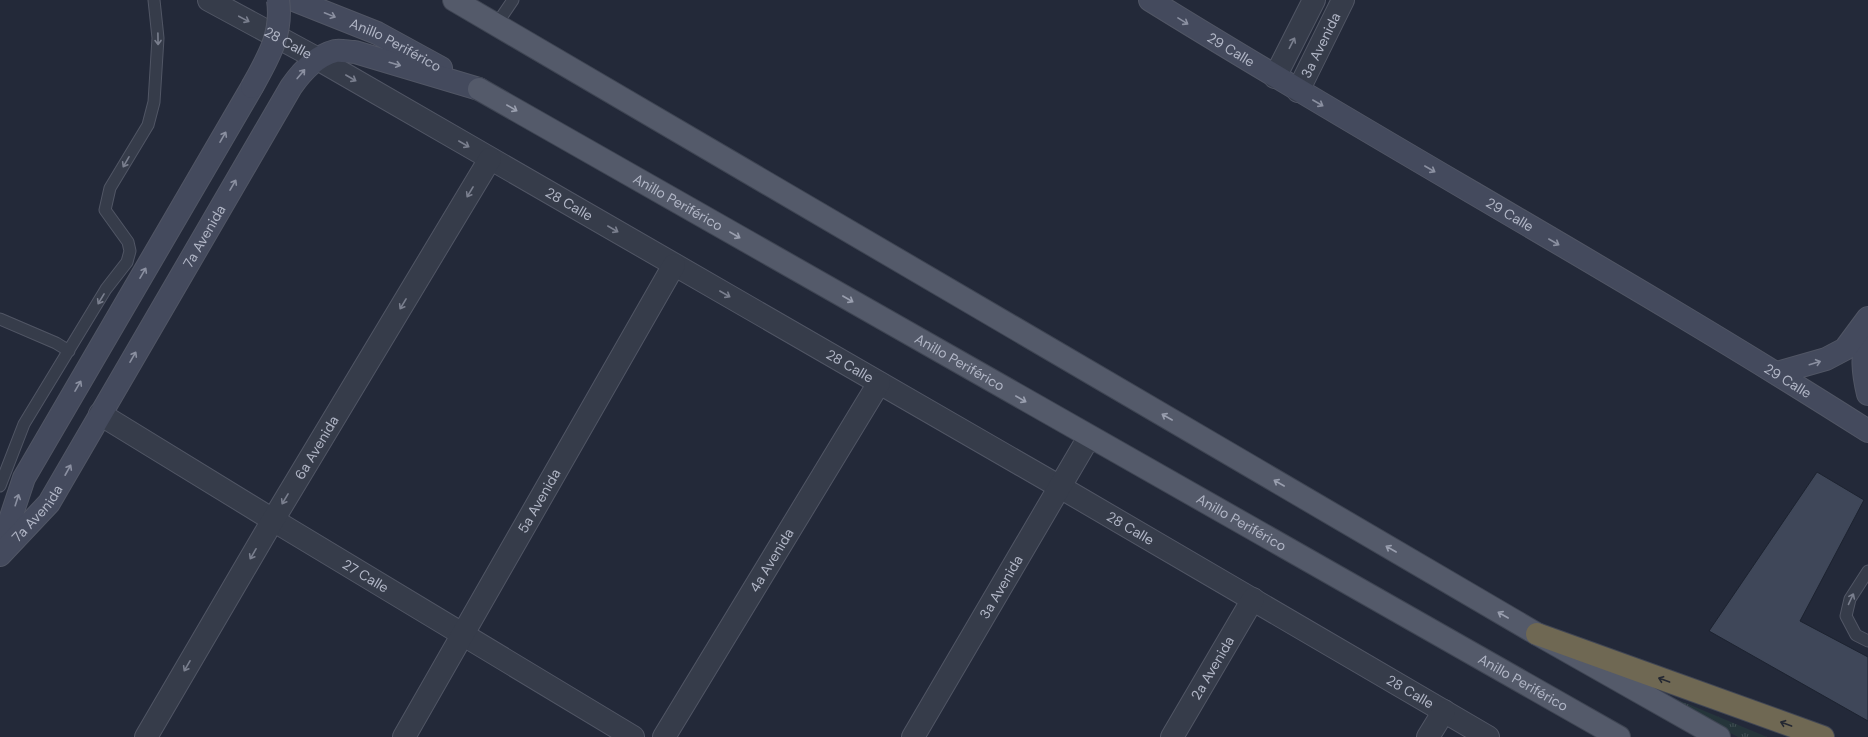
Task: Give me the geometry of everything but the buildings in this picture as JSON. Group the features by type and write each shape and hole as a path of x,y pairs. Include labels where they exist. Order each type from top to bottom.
{"highway":[{"path":"1537,634 1823,737"}],"main road":[{"name":"7a Avenida","path":"1,539 24,478 252,88 271,51 276,37 280,16 278,0"},
{"name":"Anillo Periférico","path":"294,0 377,33 479,89 1619,737"},
{"path":"454,0 1537,634 1719,737"},
{"name":"29 Calle","path":"1150,0 1298,91 1777,373 1868,431"},
{"name":"7a Avenida","path":"1,539 49,503 291,87 303,71 318,59 336,51 355,52 479,89"},
{"path":"1777,373 1826,359 1845,349 1868,318"},
{"path":"1868,334 1863,351 1865,383 1868,394"}],"street":[{"name":"28 Calle","path":"209,0 318,59 1060,486 1488,737"},
{"name":"3a Avenida","path":"1275,77 1314,0"},
{"name":"3a Avenida","path":"1298,91 1343,0"},
{"name":"6a Avenida","path":"146,737 273,520 490,159"},
{"name":"5a Avenida","path":"404,737 674,265"},
{"name":"4a Avenida","path":"664,737 879,383"},
{"name":"27 Calle","path":"100,414 633,737"},
{"name":"3a Avenida","path":"913,737 1089,437"},
{"name":"2a Avenida","path":"1172,737 1253,599"},
{"path":"1428,737 1444,711"}],"lane":[{"path":"0,486 24,424 106,289 127,262 130,251 128,242 105,210 110,188 148,124 154,102 158,38 154,0"},
{"path":"496,25 513,0"},
{"path":"0,319 56,343 69,352"},
{"path":"1868,571 1850,599 1846,616 1856,635 1868,641"}],"green space":[{"path":"1630,680 1767,737 1738,737"}]}
